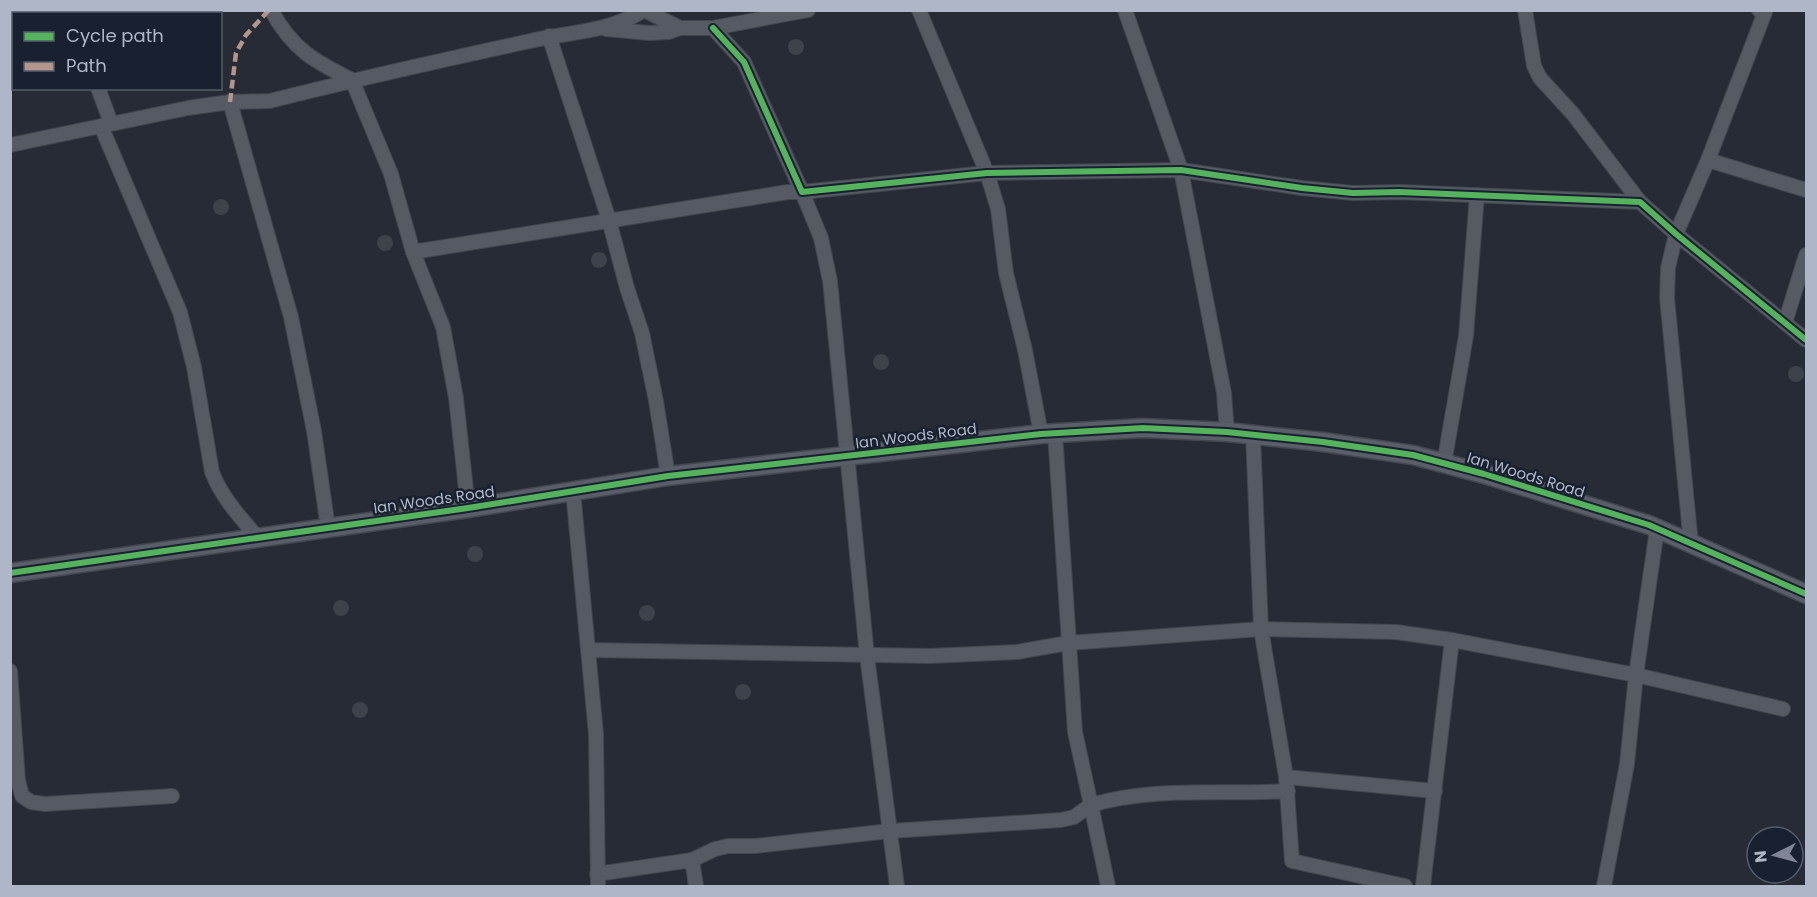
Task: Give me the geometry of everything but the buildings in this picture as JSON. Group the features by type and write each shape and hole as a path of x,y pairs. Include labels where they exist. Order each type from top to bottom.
{"street":[{"path":"272,10 281,28 300,50 322,65 352,80 391,174 413,252 443,327 456,398 468,508"},
{"path":"10,146 230,102 270,100 549,36 601,29 632,18 644,10 680,28"},
{"path":"601,29 649,33 669,32 680,28 713,28 808,10"},
{"path":"919,10 987,173 998,209 1006,273 1048,434 1076,732 1108,886"},
{"path":"1125,10 1181,170 1224,393 1227,432"},
{"path":"1525,10 1534,66 1540,78 1573,114 1640,202 1806,340"},
{"path":"1691,544 1667,298 1668,268 1676,234 1707,160 1763,11"},
{"path":"713,28 744,62 821,238 830,281 867,656 897,886"},
{"path":"549,36 609,220 642,333 668,476"},
{"path":"98,90 106,125 180,312 194,367 212,472 218,489 258,538"},
{"path":"230,102 291,317 314,431 328,528"},
{"path":"1707,160 1806,190"},
{"path":"413,252 788,192 987,173 1181,170 1302,188 1353,193 1477,195 1640,202"},
{"path":"1444,464 1466,336 1477,195"},
{"path":"1785,323 1806,255"},
{"name":"Ian Woods Road","path":"10,573 468,508 668,476 1048,434 1143,428 1227,432 1334,443 1413,455 1657,529 1806,594"},
{"path":"1253,435 1261,629 1287,784 1292,861 1406,886"},
{"path":"573,491 596,734 598,880 692,860 715,849 728,846 755,846 890,831 1061,819 1074,817 1091,805 1108,800 1204,791 1255,793 1287,784 1435,791"},
{"path":"1605,886 1627,764 1636,675 1657,529"},
{"path":"588,650 867,656 979,655 1017,652 1068,643 1261,629 1396,632 1452,640 1636,675 1783,709"},
{"path":"1423,886 1452,640"},
{"path":"10,671 18,780 22,796 31,802 45,804 172,796"},
{"path":"692,860 696,886"}],"marked path":[{"path":"230,102 236,53 246,35 269,10"}],"cycle path":[{"path":"713,28 744,62 802,192 987,173 1181,170 1302,188 1353,193 1399,192 1640,202 1806,340"},
{"path":"10,573 468,508 668,476 1041,434 1143,428 1227,432 1323,442 1413,455 1484,474 1649,525 1806,594"}]}
